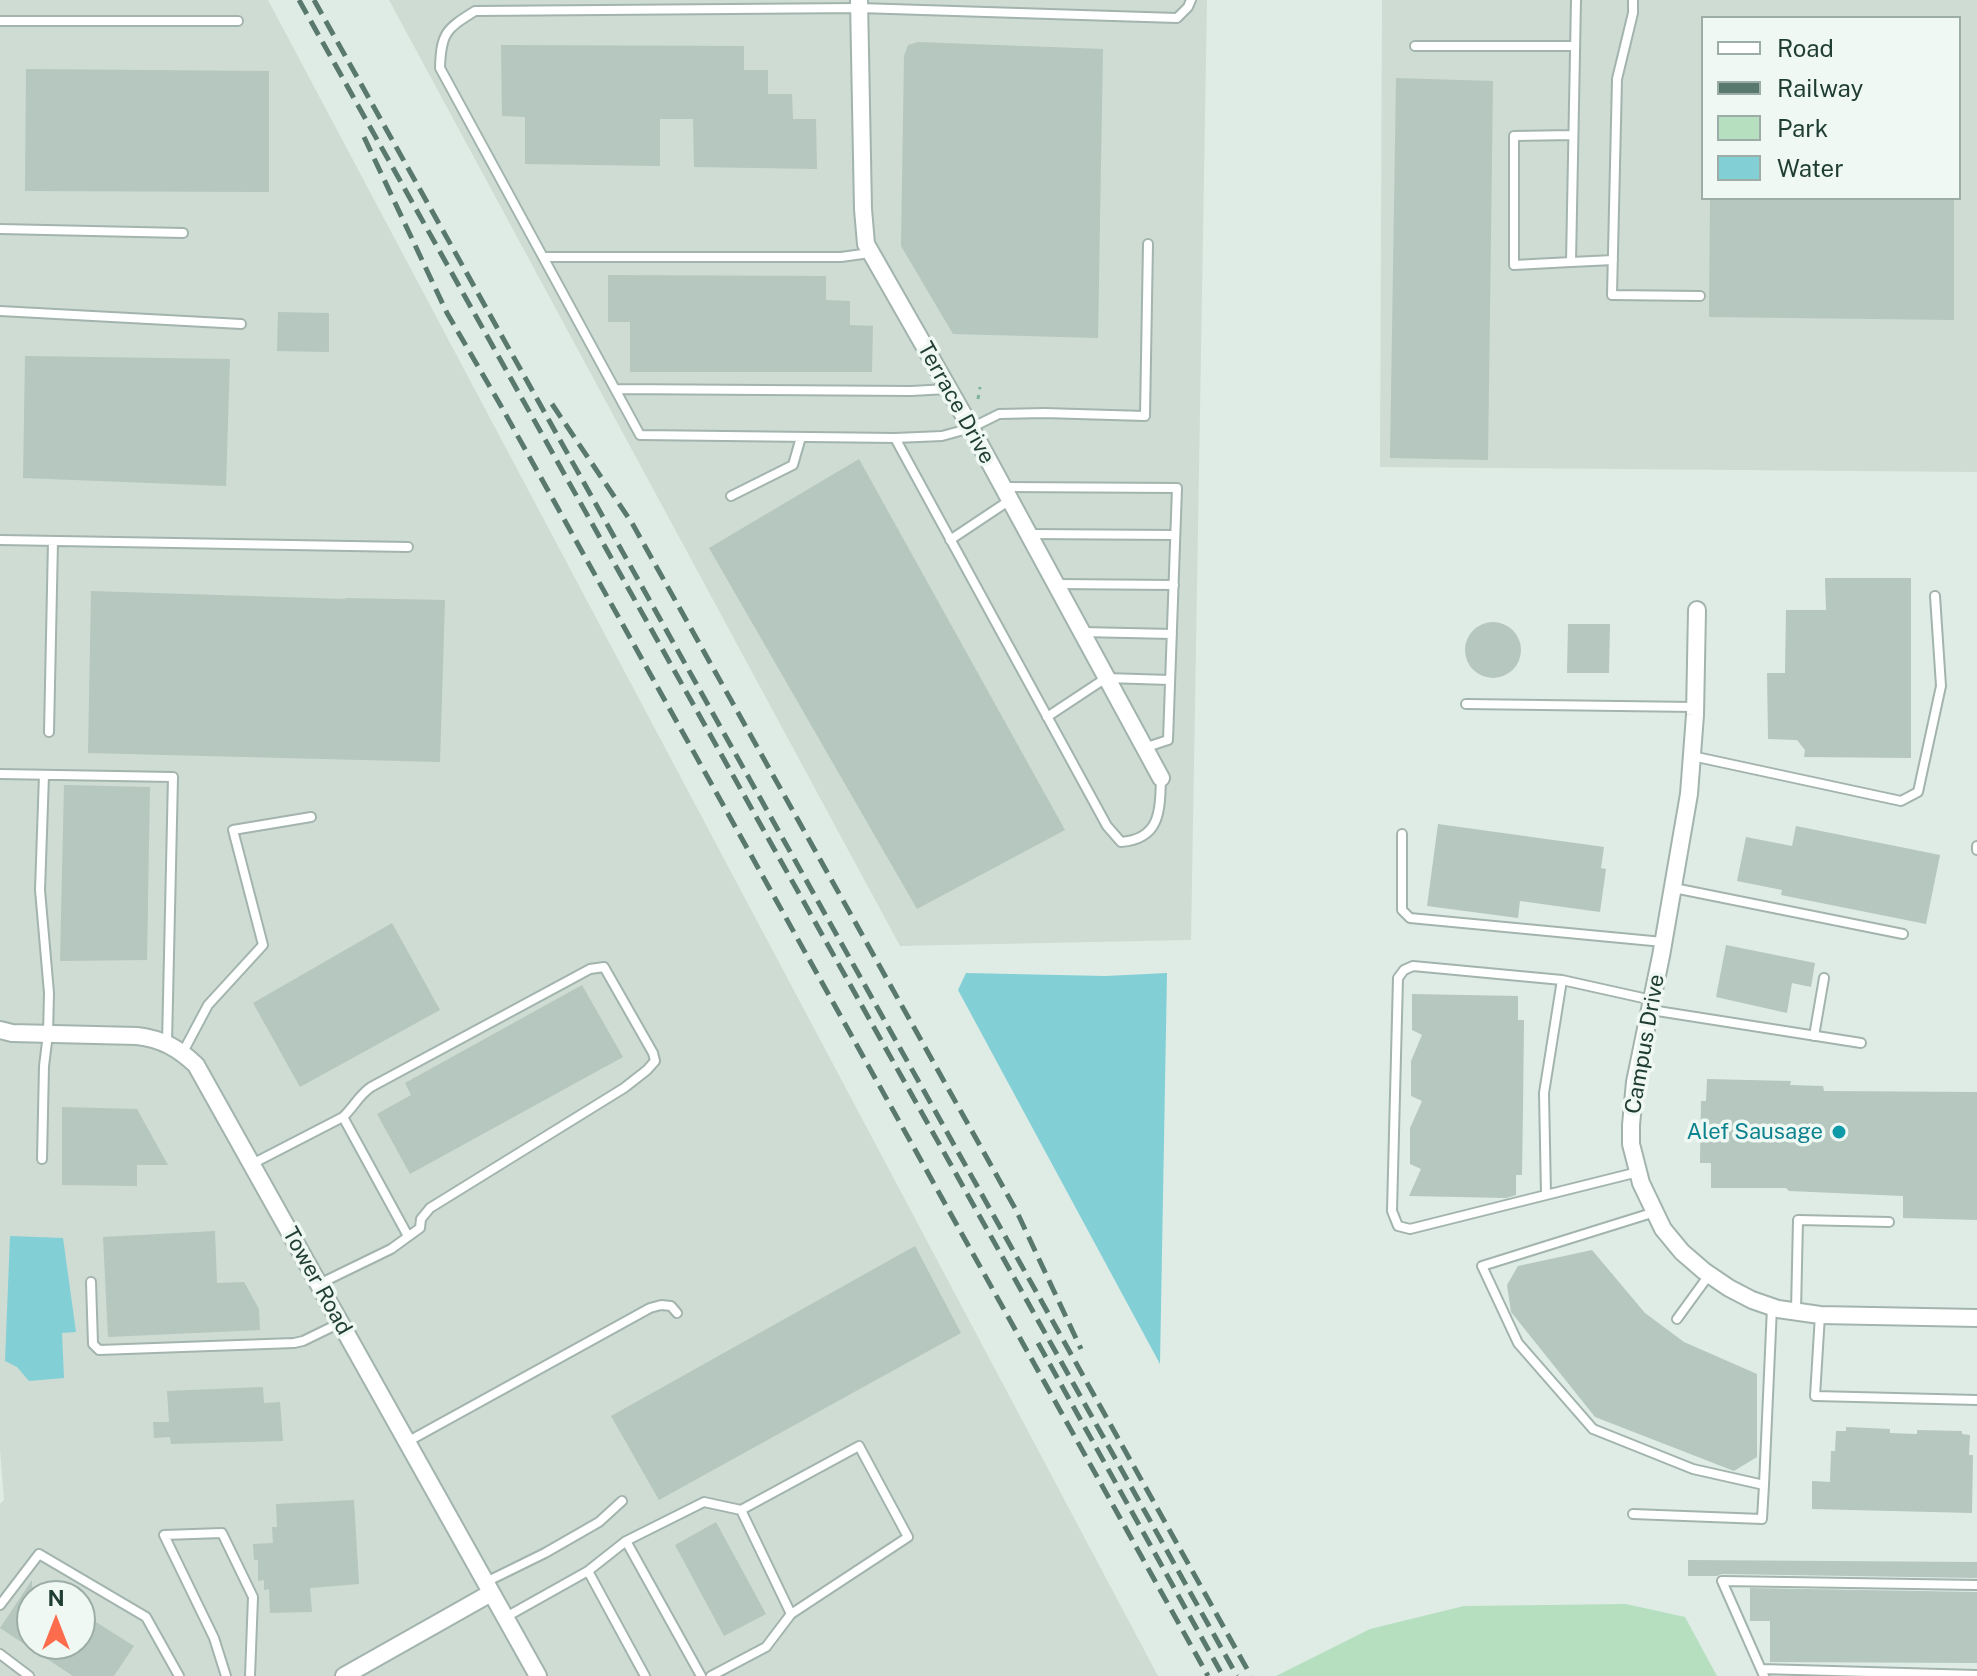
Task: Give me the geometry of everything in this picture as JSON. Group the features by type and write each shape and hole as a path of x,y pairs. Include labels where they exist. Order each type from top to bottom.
{"street":[{"name":"Terrace Drive","path":"859,4 866,244 971,428 1161,778"},
{"name":"Campus Drive","path":"1697,610 1696,707 1689,794 1635,1082 1631,1144 1641,1183 1663,1229 1682,1252 1709,1275 1752,1300 1772,1307 1820,1315 1977,1318"},
{"name":"Tower Road","path":"0,1030 12,1033 137,1036 167,1043 183,1052 196,1065 538,1676"},
{"path":"344,1676 488,1587"}],"lane":[{"path":"1148,244 1145,416 999,414 971,428 942,436 895,438 640,435 440,68 441,48 450,26 475,11 859,4 1177,18 1191,0"},
{"path":"1571,262 1576,0"},
{"path":"1633,0 1633,13 1617,79 1612,295 1700,296"},
{"path":"0,21 238,21"},
{"path":"1415,46 1575,46"},
{"path":"1573,135 1514,136 1514,265 1613,260"},
{"path":"0,229 183,233"},
{"path":"544,257 841,257 871,253"},
{"path":"0,311 241,324"},
{"path":"616,389 948,389"},
{"path":"731,496 793,465 801,437"},
{"path":"895,438 1107,826 1121,842 1135,841 1149,833 1160,799 1161,778"},
{"path":"950,540 1006,494 1177,488 1168,740 1144,748"},
{"path":"1028,534 1175,535"},
{"path":"0,540 408,547"},
{"path":"49,732 53,541"},
{"path":"1055,584 1174,585"},
{"path":"1692,756 1901,801 1918,792 1941,686 1935,596"},
{"path":"1081,632 1172,634"},
{"path":"1047,717 1106,678 1170,680"},
{"path":"1466,704 1696,707"},
{"path":"0,774 173,777 167,1043"},
{"path":"42,1159 49,993 40,890 44,775"},
{"path":"183,1052 208,1005 263,945 233,830 311,817"},
{"path":"1402,834 1402,910 1410,918 1663,942"},
{"path":"1673,887 1903,934"},
{"path":"1638,1172 1410,1229 1398,1226 1392,1211 1398,978 1404,970 1413,966 1562,980 1651,1005 1861,1043"},
{"path":"252,1164 343,1117 353,1108 358,1096 371,1087 590,969 604,967 653,1053 655,1061 624,1088 430,1208 421,1219 420,1228 391,1249 319,1284"},
{"path":"1814,1036 1824,978"},
{"path":"1546,1195 1544,1093 1562,980"},
{"path":"343,1117 408,1236"},
{"path":"1655,1212 1482,1266 1518,1343 1593,1429 1693,1469 1764,1485"},
{"path":"1796,1311 1798,1220 1889,1222"},
{"path":"1677,1319 1709,1275"},
{"path":"91,1282 93,1344 99,1350 294,1343 341,1323"},
{"path":"407,1442 650,1308 671,1306 677,1313"},
{"path":"1633,1514 1762,1519 1772,1307"},
{"path":"1820,1315 1815,1396 1977,1400"},
{"path":"505,1617 588,1571 626,1541 704,1502 741,1510 859,1446 908,1537 791,1614 766,1647 711,1676"},
{"path":"488,1587 599,1522 622,1501"},
{"path":"741,1510 791,1614"},
{"path":"226,1676 214,1638 164,1535 222,1533 253,1597 250,1676"},
{"path":"626,1541 701,1676"},
{"path":"0,1605 39,1554 146,1617 179,1676"},
{"path":"588,1571 645,1676"},
{"path":"1977,1585 1722,1581 1762,1672 1977,1675"},
{"path":"0,1654 29,1676"}],"path":[{"path":"978,399 980,387"}],"shaded area":[{"path":"0,0 268,0 1158,1676 0,1676 0,1504 4,1500 0,1449"},
{"path":"389,0 1207,0 1191,940 900,946"},
{"path":"1382,0 1977,0 1977,472 1380,467"}],"green space":[{"path":"1626,1604 1685,1617 1717,1676 1276,1676 1370,1629 1464,1606"}],"water":[{"path":"966,973 1105,976 1167,973 1160,1364 958,990"},
{"path":"10,1236 63,1238 76,1332 62,1333 64,1378 29,1381 17,1367 5,1361"}],"building":[{"path":"918,42 1103,49 1098,338 953,334 901,246 904,56 908,45"},
{"path":"501,45 744,46 744,70 768,70 768,94 792,94 793,119 816,119 817,169 694,167 693,119 660,119 660,166 525,164 525,117 502,116"},
{"path":"26,69 269,71 269,192 25,191"},
{"path":"1396,78 1493,81 1488,460 1390,458"},
{"path":"1710,200 1954,200 1954,320 1709,317"},
{"path":"608,275 826,276 826,300 850,301 850,325 873,326 872,372 630,372 630,322 608,322"},
{"path":"278,312 329,313 329,352 277,351"},
{"path":"25,356 230,359 226,486 23,478"},
{"path":"859,459 1065,830 917,909 709,548"},
{"path":"1825,578 1911,578 1911,758 1804,757 1805,750 1797,740 1768,739 1767,673 1785,673 1786,610 1826,610"},
{"path":"91,591 445,600 440,762 88,753"},
{"path":"1493,622 1513,630 1521,650 1513,670 1493,678 1473,670 1465,650 1473,630"},
{"path":"1568,624 1610,624 1609,673 1567,673"},
{"path":"64,785 150,787 147,960 60,961"},
{"path":"1438,824 1604,847 1601,868 1606,869 1600,912 1520,901 1518,918 1427,906"},
{"path":"1796,826 1940,855 1926,924 1781,895 1782,890 1737,881 1746,837 1792,846"},
{"path":"392,923 440,1010 300,1087 253,1003"},
{"path":"1726,945 1815,963 1811,987 1792,983 1787,1013 1716,997"},
{"path":"582,985 623,1057 410,1174 377,1114 411,1095 405,1083"},
{"path":"1412,994 1518,996 1518,1020 1524,1020 1522,1175 1516,1175 1516,1195 1506,1198 1409,1196 1421,1169 1410,1164 1410,1128 1422,1101 1411,1096 1411,1061 1422,1035 1412,1030"},
{"name":"Alef Sausage","path":"1707,1079 1791,1081 1790,1085 1823,1086 1824,1091 1977,1092 1977,1220 1903,1218 1903,1196 1789,1191 1786,1188 1711,1188 1711,1163 1700,1163 1701,1101 1706,1101"},
{"path":"62,1107 137,1109 168,1165 137,1165 137,1186 62,1185"},
{"path":"215,1231 217,1283 244,1282 259,1309 260,1330 108,1337 103,1237"},
{"path":"915,1246 961,1333 659,1500 611,1416"},
{"path":"1592,1250 1645,1313 1684,1342 1757,1374 1757,1457 1734,1471 1595,1417 1511,1312 1507,1285 1518,1266"},
{"path":"263,1387 264,1403 280,1402 283,1441 171,1444 170,1437 154,1438 153,1422 169,1422 167,1391"},
{"path":"1846,1427 1917,1434 1917,1430 1962,1431 1962,1434 1970,1435 1969,1455 1973,1455 1972,1513 1812,1509 1812,1481 1830,1482 1831,1451 1835,1451 1836,1431 1846,1431"},
{"path":"354,1500 359,1584 310,1588 312,1612 270,1613 269,1589 264,1590 264,1580 258,1581 258,1560 254,1560 253,1544 273,1543 272,1527 277,1527 276,1504"},
{"path":"716,1522 766,1614 724,1636 675,1545"},
{"path":"1688,1560 1977,1562 1977,1578 1688,1576"},
{"path":"1750,1588 1977,1592 1977,1663 1770,1662 1770,1621 1750,1621"},
{"path":"16,1604 16,1639 0,1628"},
{"path":"96,1622 134,1646 114,1676 73,1676 49,1660 96,1660"}],"railway":[{"path":"299,0 1237,1676"},
{"path":"314,0 1251,1676"},
{"path":"364,137 447,313 1208,1676"},
{"path":"552,404 632,523 1016,1210 1081,1349"},
{"path":"1038,1343 1223,1676"}],"place":[{"name":"Alef Sausage","path":"1839,1132"}]}
